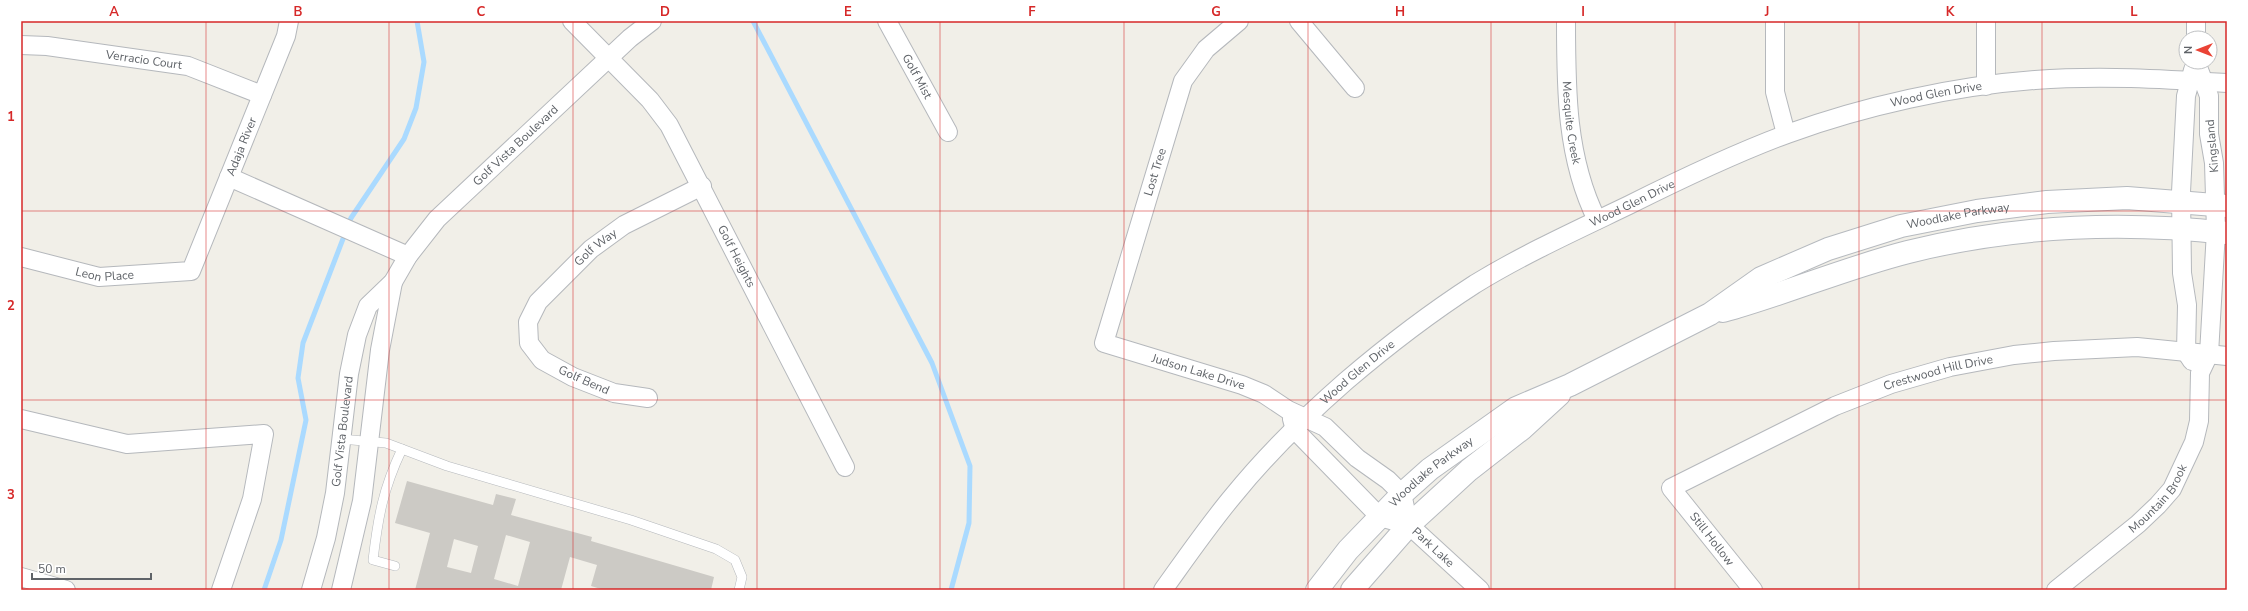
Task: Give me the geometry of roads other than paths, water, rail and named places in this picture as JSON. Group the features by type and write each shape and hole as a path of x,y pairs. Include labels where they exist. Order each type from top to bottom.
{"street":[{"name":"Adaja River","path":"191,271 286,36 289,21"},
{"name":"Golf Heights","path":"572,21 650,100 669,125 702,186 845,467"},
{"name":"Golf Vista Boulevard","path":"311,590 326,538 333,500 349,374 357,335 368,306 393,282 408,256 437,219 609,58 652,21"},
{"name":"Golf Mist","path":"887,21 948,132"},
{"name":"Lost Tree","path":"1104,343 1183,81 1206,49 1240,21"},
{"path":"1299,21 1355,88"},
{"name":"Mesquite Creek","path":"1566,21 1566,74 1571,136 1578,170 1587,201 1597,220"},
{"path":"1775,21 1775,92 1786,134"},
{"path":"1986,21 1986,86"},
{"name":"Verracio Court","path":"21,45 47,46 188,66 204,70 262,95"},
{"name":"Kingsland","path":"2181,202 2181,162 2184,147 2186,96 2196,81 2196,70"},
{"name":"Wood Glen Drive","path":"1163,590 1233,496 1301,424 1346,381 1400,337 1457,297 1546,244 1685,177 1786,134 1886,105 1986,86 2034,80 2085,78 2155,78 2227,83"},
{"name":"Kingsland","path":"2196,81 2209,96 2209,134 2221,205 2221,232"},
{"path":"2184,147 2212,147"},
{"path":"229,177 408,256"},
{"name":"Golf Way","path":"529,343 528,322 538,302 591,249 624,225 702,186"},
{"name":"Woodlake Parkway","path":"1317,590 1348,550 1402,494 1430,469 1516,408 1570,385 1710,314 1761,278 1828,249 1901,226 1977,211 2047,202 2127,198 2221,205"},
{"path":"2181,202 2182,273 2187,305 2186,352 2200,373"},
{"name":"Woodlake Parkway","path":"1710,314 1767,299 1837,274 1907,252 1981,237 2050,229 2126,225 2221,232"},
{"name":"Mountain Brook","path":"2056,590 2138,524 2172,489 2194,442 2199,421 2200,373 2218,355 2212,290 2221,232"},
{"name":"Leon Place","path":"21,257 99,277 191,271"},
{"name":"Golf Vista Boulevard","path":"342,590 362,501 380,350 393,282"},
{"path":"2185,289 2212,290"},
{"name":"Golf Bend","path":"529,343 542,360 573,377 614,393 648,398"},
{"name":"Judson Lake Drive","path":"1104,343 1242,385 1264,394 1288,410 1301,424 1341,476 1380,517"},
{"name":"Crestwood Hill Drive","path":"1671,488 1835,406 1891,384 1950,367 2014,355 2054,351 2137,347 2218,355"},
{"name":"Woodlake Parkway","path":"1352,590 1409,525 1470,470 1523,428 1570,385"},
{"path":"21,419 127,444 264,434 252,499 221,590"},
{"name":"Judson Lake Drive","path":"1301,424 1325,427 1357,458 1388,480 1402,494"},
{"path":"1341,476 1357,458"},
{"name":"Still Hollow","path":"1671,488 1753,590"},
{"path":"1402,494 1409,525"},
{"name":"Park Lake","path":"1380,517 1409,525 1480,590"},
{"path":"28,582 66,590"}],"lane":[{"path":"341,439 386,443 447,466 623,518 716,549 735,560 742,577 739,590"},
{"path":"395,566 373,560 379,514 389,477 402,449"}],"waterway":[{"path":"264,590 281,540 306,420 298,378 303,343 351,218 404,139 416,108 424,62 417,21"},
{"path":"753,21 932,363 970,466 969,523 951,590"}]}
